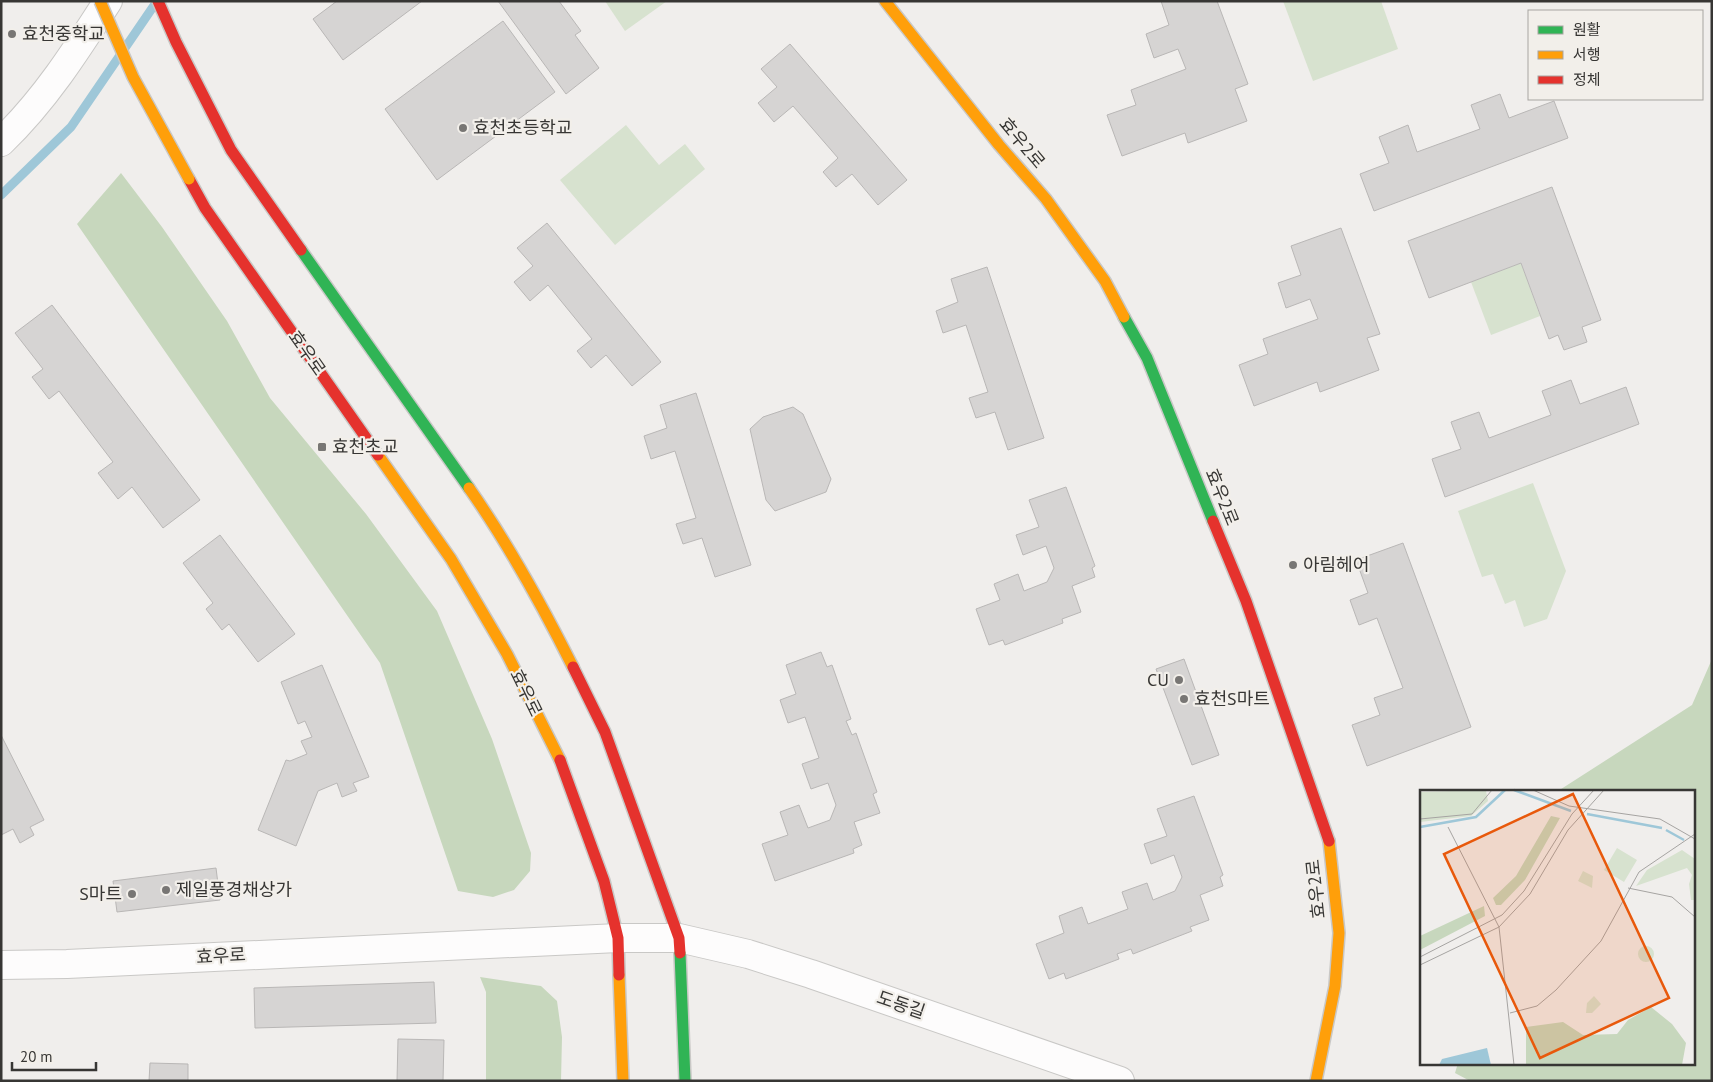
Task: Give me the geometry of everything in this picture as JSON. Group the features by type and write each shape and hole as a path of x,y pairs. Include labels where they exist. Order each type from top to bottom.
{"main road":[{"name":"효우로","path":"100,1 133,77 205,208 451,559 507,654 562,767 604,881 618,938"},
{"path":"158,1 192,74 231,150 494,524 549,620 605,732 679,938 685,1081"},
{"name":"효우2로","path":"885,1 1000,145 1046,199 1105,281 1147,358 1246,601 1328,841 1338,909 1339,933 1335,986 1316,1081"},
{"path":"618,938 623,1081"}],"street":[{"path":"1,142 23,121 64,68 108,1"},
{"name":"도동길","path":"618,938 679,938 748,954 1120,1081"},
{"name":"효우로","path":"1,965 67,964 618,938"}],"green space":[{"path":"605,1 667,1 625,31"},
{"path":"1283,1 1381,1 1398,49 1313,81"},
{"path":"626,125 659,165 685,144 705,169 615,245 560,180"},
{"path":"121,173 162,227 227,321 270,398 366,514 437,611 492,739 531,853 530,871 514,890 493,897 458,891 380,663 77,224"},
{"path":"1521,263 1540,316 1491,335 1471,282"},
{"path":"1533,483 1566,571 1547,619 1524,627 1515,600 1505,604 1493,574 1482,577 1458,511"},
{"path":"1712,659 1712,1081 1470,1081 1455,1073 1458,1064 1696,1064 1696,790 1560,790 1692,705"},
{"path":"480,977 541,986 557,1001 562,1037 561,1081 486,1081 486,992"}],"building":[{"path":"337,1 422,1 343,60 313,19"},
{"path":"498,1 559,1 581,31 575,35 599,68 566,94"},
{"path":"1161,1 1217,1 1248,84 1235,89 1247,121 1188,143 1185,133 1122,156 1107,115 1136,105 1131,90 1186,69 1178,49 1154,58 1146,34 1169,25"},
{"path":"503,21 555,92 437,180 385,109"},
{"path":"790,44 907,180 878,205 852,174 836,187 823,172 838,158 793,106 774,122 758,103 777,87 761,69"},
{"path":"1500,94 1509,118 1554,101 1568,138 1374,211 1360,174 1389,163 1379,137 1408,125 1417,152 1480,129 1471,105"},
{"path":"1552,187 1601,320 1582,327 1587,342 1564,350 1558,335 1549,339 1521,263 1429,298 1408,241"},
{"path":"547,223 661,362 632,386 606,355 591,368 577,351 592,339 548,285 530,301 514,282 533,266 517,248"},
{"path":"1341,228 1380,334 1367,338 1379,370 1320,392 1317,382 1254,406 1239,365 1268,354 1263,339 1318,319 1310,299 1286,308 1278,283 1301,275 1291,246"},
{"path":"987,267 1044,438 1008,450 995,412 976,418 969,398 988,392 966,325 943,333 936,311 958,302 951,279"},
{"path":"52,305 200,500 163,528 132,487 118,499 98,473 113,462 59,391 49,399 32,377 43,369 15,333"},
{"path":"1571,380 1580,404 1626,387 1639,424 1445,497 1432,459 1461,449 1451,422 1479,412 1489,438 1551,415 1542,391"},
{"path":"696,393 751,565 715,577 702,538 683,544 676,524 696,518 675,451 651,459 644,436 667,428 660,405"},
{"path":"793,407 803,414 831,479 826,492 775,511 766,500 750,429 763,417"},
{"path":"1066,487 1095,566 1092,568 1095,577 1072,586 1081,612 1062,619 1063,623 1005,645 1003,640 989,645 976,609 1000,600 994,584 1018,574 1024,591 1047,582 1054,568 1046,546 1023,555 1016,535 1039,527 1029,500"},
{"path":"220,535 295,634 258,662 229,624 222,630 206,609 213,603 183,563"},
{"path":"1403,543 1471,727 1367,766 1352,725 1380,715 1374,698 1403,688 1377,618 1359,625 1350,600 1368,593 1356,560"},
{"path":"821,652 827,667 832,665 851,719 846,721 852,735 856,733 877,792 873,794 880,813 854,822 862,845 853,849 854,853 775,881 762,844 788,835 780,812 799,805 808,828 830,820 836,805 828,783 811,789 802,764 819,758 805,717 788,723 780,700 796,694 786,665"},
{"path":"1184,659 1219,755 1192,765 1156,669"},
{"path":"322,665 369,777 353,783 357,791 342,797 337,783 318,791 296,846 258,830 286,760 290,761 307,754 301,741 312,737 305,721 298,724 281,682"},
{"path":"1,735 44,820 30,827 34,835 20,843 13,829 1,835"},
{"path":"1194,796 1223,875 1220,877 1223,886 1200,895 1209,920 1190,927 1192,931 1133,954 1131,949 1117,954 1119,959 1066,979 1064,973 1049,979 1036,944 1064,933 1059,916 1082,907 1088,924 1128,909 1122,892 1147,883 1153,900 1175,891 1182,877 1174,855 1151,864 1144,844 1167,836 1157,809"},
{"name":"제일풍경채상가","path":"216,868 220,900 117,912 113,881"},
{"path":"434,982 436,1023 255,1028 254,988"},
{"path":"398,1039 444,1040 443,1081 397,1081"},
{"path":"150,1063 188,1064 188,1081 149,1081"}],"waterway":[{"path":"1,195 71,127 155,4"}],"traffic: fast":[{"path":"301,250 469,488"},
{"path":"1124,317 1147,358 1213,521"},
{"path":"680,953 685,1081"}],"traffic: slow":[{"path":"100,1 133,77 189,179"},
{"path":"885,1 999,145 1046,199 1105,281 1124,317"},
{"path":"378,455 451,559 507,654 560,760"},
{"path":"469,488 498,531 573,667"},
{"path":"1316,1081 1335,986 1339,933 1329,841"},
{"path":"619,975 623,1081"}],"traffic: jam":[{"path":"158,1 176,42 231,150 301,250"},
{"path":"189,179 205,208 378,455"},
{"path":"1213,521 1246,601 1329,841"},
{"path":"573,667 605,732 679,938 680,953"},
{"path":"560,760 604,881 618,938 619,975"}],"place":[{"name":"효천중학교","path":"12,34"},
{"name":"효천초등학교","path":"463,128"},
{"name":"효천초교","path":"322,447"},
{"name":"아림헤어","path":"1293,565"},
{"name":"CU","path":"1179,680"},
{"name":"효천S마트","path":"1184,699"},
{"name":"제일풍경채상가","path":"166,890"},
{"name":"S마트","path":"132,894"}]}
